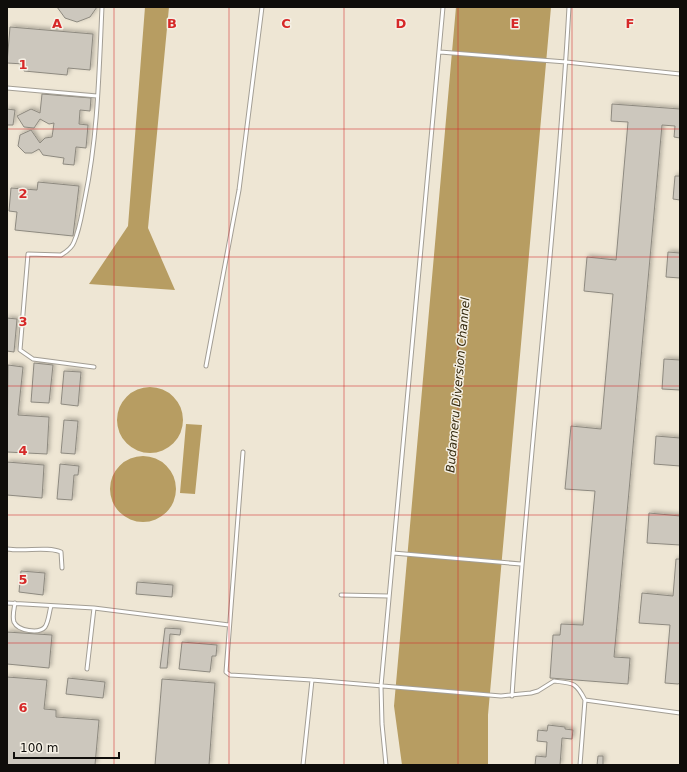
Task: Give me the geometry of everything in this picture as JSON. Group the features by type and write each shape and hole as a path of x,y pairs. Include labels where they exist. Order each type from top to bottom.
{"lane":[{"path":"94,367 33,359 20,350 28,254 61,255 70,248 76,238 90,172 97,96 102,7"},
{"path":"206,366 239,190 262,7"},
{"path":"386,765 382,724 381,686 443,7"},
{"path":"512,696 521,564 545,308 566,62 569,7"},
{"path":"440,52 566,62 680,74"},
{"path":"7,88 97,96"},
{"path":"242,452 225,667 226,672 230,675 312,680 501,696 512,696 538,691 554,681 573,683 576,685 585,700 580,765"},
{"path":"7,549 21,551 53,548 61,552 62,568"},
{"path":"393,553 521,564"},
{"path":"341,595 389,596"},
{"path":"7,603 94,608 229,625"},
{"path":"15,603 13,620 15,624 20,629 37,631 44,629 51,606"},
{"path":"87,669 94,608"},
{"path":"303,765 312,680"},
{"path":"585,700 680,713"}],"shaded area":[{"path":"7,7 680,7 680,765 7,765"}],"water":[{"path":"145,7 169,7 148,228 175,290 89,284 128,226"},
{"name":"Budameru Diversion Channel","path":"456,7 551,7 488,715 488,765 402,765 394,706"},
{"path":"150,387 163,390 173,397 180,407 183,420 180,433 173,443 163,450 150,453 137,450 127,443 120,433 117,420 120,407 127,397 137,390"},
{"path":"186,424 202,425 195,494 180,493"},
{"path":"143,456 156,459 166,466 173,476 176,489 173,502 166,512 156,519 143,522 130,519 120,512 113,502 110,489 113,476 120,466 130,459"}],"building":[{"path":"57,7 97,7 90,17 77,22 65,18"},
{"path":"10,27 93,34 90,70 68,68 67,75 24,71 24,64 7,63"},
{"path":"42,94 91,98 90,111 80,110 79,124 88,125 86,148 76,147 74,165 63,164 64,158 43,155 39,149 32,153 25,153 18,146 20,135 31,130 40,143 45,138 52,137 54,123 49,124 40,119 34,128 24,127 17,116 31,109 40,113"},
{"path":"612,104 680,109 680,138 674,137 675,126 662,125 614,657 630,658 628,684 550,678 553,635 560,635 561,624 583,625 595,491 565,489 571,426 601,429 613,294 584,291 587,257 616,260 628,122 611,121"},
{"path":"7,109 15,110 13,125 7,125"},
{"path":"675,176 680,176 680,200 673,199"},
{"path":"38,182 79,186 73,236 15,230 17,212 9,211 11,188 37,190"},
{"path":"668,252 680,253 680,278 666,277"},
{"path":"7,318 17,319 14,352 7,351"},
{"path":"664,359 680,360 680,390 662,389"},
{"path":"34,363 53,365 49,403 31,402"},
{"path":"8,365 23,367 18,415 49,417 47,454 7,452"},
{"path":"64,371 81,372 78,406 61,404"},
{"path":"64,420 78,421 75,454 61,453"},
{"path":"656,436 680,438 680,466 654,464"},
{"path":"7,462 44,465 42,498 7,495"},
{"path":"60,464 79,466 78,475 74,475 72,500 57,499"},
{"path":"649,513 680,516 680,545 647,543"},
{"path":"676,559 680,559 680,683 678,684 665,683 670,625 639,623 642,593 673,596"},
{"path":"21,571 45,573 43,595 19,592"},
{"path":"137,582 173,585 172,597 136,594"},
{"path":"165,628 181,629 180,635 170,634 167,668 160,668"},
{"path":"7,632 52,635 49,668 7,664"},
{"path":"182,642 217,645 216,656 212,656 210,672 179,669"},
{"path":"7,677 47,680 44,709 56,710 56,717 99,720 95,765 7,765"},
{"path":"68,678 105,682 103,698 66,694"},
{"path":"162,679 215,683 209,765 155,765"},
{"path":"548,725 565,727 565,729 573,730 572,739 562,738 560,765 535,765 536,756 546,757 547,742 537,741 538,730 547,731"},
{"path":"598,756 603,756 603,765 597,765"}]}
